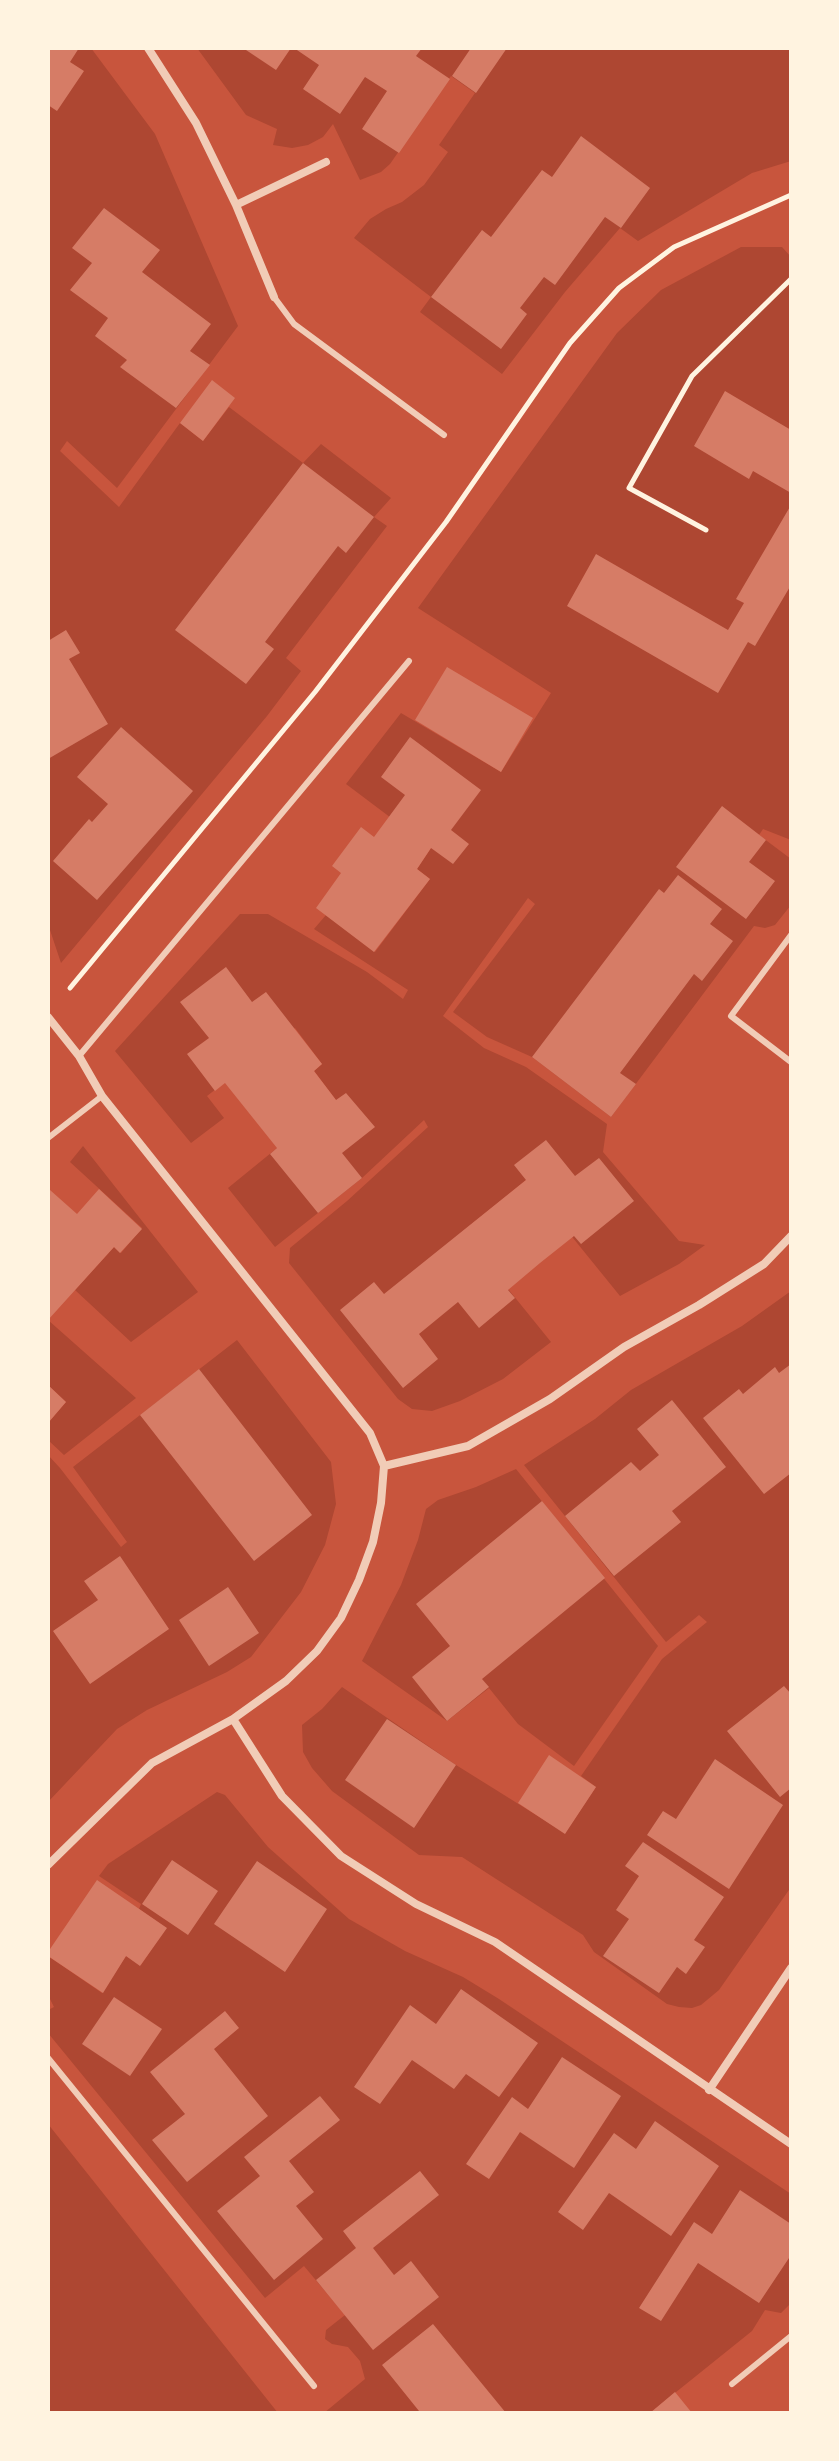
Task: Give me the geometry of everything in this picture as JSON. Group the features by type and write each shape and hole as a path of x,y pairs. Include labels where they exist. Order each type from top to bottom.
{"street":[{"path":"148,48 196,123 236,205 274,297"},
{"path":"236,205 326,162"},
{"path":"48,1017 79,1056 102,1096 370,1433 384,1466 373,1542 341,1618 317,1651 286,1681 233,1719 152,1763 48,1865"},
{"path":"384,1466 468,1446 550,1399 624,1347 764,1264 791,1236"},
{"path":"233,1719 282,1796 341,1856 416,1904 495,1942 791,2144"},
{"path":"709,2090 791,1968"}],"lane":[{"path":"274,297 294,324 444,435"},
{"path":"79,1056 409,661"},
{"path":"791,935 731,1016 791,1062"},
{"path":"48,1138 102,1096"},
{"path":"48,2058 314,2386"},
{"path":"732,2384 791,2336"}],"path":[{"path":"68,990 315,692 446,522 570,343 619,288 674,247 791,195"},
{"path":"706,530 629,488 692,376 791,279"}],"shaded area":[{"path":"48,48 91,48 155,134 238,326 117,488 67,441 60,451 119,507 180,423 203,441 229,407 303,463 321,444 391,498 374,517 387,526 286,658 301,671 61,963 48,924"},
{"path":"197,48 791,48 791,161 752,173 638,241 620,228 565,292 502,374 420,312 431,297 354,238 370,219 402,202 424,185 448,152 439,145 475,93 451,76 390,164 381,172 360,180 333,124 323,137 308,145 292,148 273,145 277,129 246,115"},
{"path":"741,247 782,247 791,257 791,840 763,829 759,835 791,859 791,905 775,925 765,928 754,926 611,1117 532,1057 487,1037 453,1012 535,904 528,898 443,1016 484,1048 526,1067 607,1124 603,1152 679,1241 705,1245 679,1264 620,1296 526,1180 462,1232 551,1342 503,1379 460,1401 432,1411 412,1409 398,1399 289,1263 290,1248 428,1127 424,1120 362,1178 275,1247 228,1188 336,1100 314,1071 322,1064 295,1028 207,1096 224,1118 191,1143 115,1051 240,914 268,914 367,972 403,999 408,990 314,929 326,915 375,952 430,879 417,869 431,848 346,784 401,713 501,772 551,693 418,608 617,333 661,290"},
{"path":"83,1146 198,1292 131,1342 75,1290 114,1247 121,1253 142,1228 70,1162"},
{"path":"791,1291 791,1887 719,1990 701,2005 679,2007 667,2004 594,1952 583,1935 462,1857 419,1855 332,1791 303,1752 302,1725 342,1687 456,1765 565,1833 596,1787 581,1776 662,1659 707,1622 699,1615 666,1642 524,1465 595,1419 631,1390 742,1326"},
{"path":"48,1320 136,1398 64,1455 48,1440 48,1423 66,1402 48,1385"},
{"path":"237,1340 331,1462 336,1504 325,1545 301,1592 251,1657 227,1672 147,1710 117,1729 48,1802 48,1455 121,1547 127,1542 73,1467"},
{"path":"516,1469 658,1646 574,1766 518,1724 489,1688 447,1721 362,1661 401,1585 426,1509 438,1500"},
{"path":"217,1792 225,1795 268,1847 349,1919 405,1951 463,1977 499,1999 791,2194 791,2303 781,2313 765,2310 752,2331 650,2413 324,2413 365,2379 360,2361 348,2347 332,2344 325,2339 326,2330 345,2315 304,2266 265,2298 48,2033 48,2010 54,2007 48,1995 48,1956 102,1993 126,1956 141,1965 166,1928 139,1909 141,1904 99,1876 108,1864"},
{"path":"48,2124 278,2413 48,2413"}],"building":[{"path":"48,48 79,48 70,62 84,71 57,111 48,105"},
{"path":"243,48 291,48 276,70"},
{"path":"294,48 422,48 416,56 450,79 399,153 362,129 387,91 365,77 340,114 303,89 319,65"},
{"path":"471,48 507,48 476,93 452,76"},
{"path":"581,136 650,188 621,228 605,217 555,285 544,277 520,308 527,314 501,349 431,297 482,230 491,237 542,170 552,177"},
{"path":"104,208 160,250 142,272 211,324 190,351 210,365 176,408 120,367 127,360 95,336 108,318 70,290 92,263 72,248"},
{"path":"212,380 235,398 203,441 180,423"},
{"path":"725,391 791,430 791,493 753,471 749,479 694,446"},
{"path":"303,463 374,517 346,553 338,546 265,642 274,649 246,684 175,630"},
{"path":"791,505 791,585 755,646 748,642 718,693 567,606 596,554 728,630 744,603 736,599"},
{"path":"66,630 80,653 69,659 108,724 48,759 48,641"},
{"path":"447,667 533,718 501,772 415,720"},
{"path":"121,727 193,791 97,900 53,861 89,819 92,822 108,804 77,777"},
{"path":"410,737 481,790 451,830 469,844 453,864 431,848 417,869 430,879 374,952 316,908 341,873 332,866 361,827 374,837 405,795 381,777"},
{"path":"722,806 766,840 749,862 775,881 746,919 676,867"},
{"path":"678,875 722,909 710,924 733,941 702,981 694,974 620,1073 636,1084 611,1117 532,1057 659,889 664,893"},
{"path":"226,967 252,1002 266,992 322,1064 314,1071 336,1100 346,1093 375,1127 342,1153 362,1178 318,1213 270,1154 277,1148 225,1083 215,1091 187,1054 209,1038 180,1002"},
{"path":"546,1140 575,1176 599,1158 634,1201 581,1244 574,1236 540,1263 508,1290 515,1298 479,1328 458,1302 419,1334 438,1359 403,1388 340,1310 374,1282 384,1294 526,1180 514,1165"},
{"path":"99,1189 142,1229 120,1253 114,1247 48,1320 48,1193 50,1190 77,1214"},
{"path":"791,1364 791,1473 764,1494 703,1418 739,1389 743,1394 775,1367 779,1373"},
{"path":"199,1369 312,1515 254,1561 140,1415"},
{"path":"48,1385 66,1402 48,1423"},
{"path":"672,1400 726,1467 672,1511 681,1522 614,1576 565,1516 631,1462 640,1471 659,1455 637,1429"},
{"path":"542,1501 605,1578 482,1679 489,1687 447,1721 412,1677 450,1646 416,1604"},
{"path":"120,1556 169,1629 90,1684 53,1631 98,1600 84,1581"},
{"path":"228,1587 259,1633 209,1666 179,1620"},
{"path":"784,1686 791,1694 791,1788 780,1797 727,1731"},
{"path":"387,1719 456,1765 414,1828 345,1780"},
{"path":"549,1755 596,1787 565,1834 518,1803"},
{"path":"715,1759 783,1805 729,1889 647,1835 663,1811 676,1819"},
{"path":"643,1842 724,1897 694,1940 705,1947 686,1974 677,1967 659,1993 603,1956 629,1919 616,1910 639,1876 625,1866"},
{"path":"172,1860 218,1891 188,1935 142,1904"},
{"path":"257,1861 327,1909 285,1972 214,1924"},
{"path":"97,1880 167,1928 140,1966 126,1956 103,1993 48,1956"},
{"path":"461,1989 538,2043 499,2097 466,2074 454,2089 412,2060 380,2104 354,2087 410,2005 436,2024"},
{"path":"114,1997 162,2029 130,2076 82,2044"},
{"path":"225,2011 239,2028 214,2049 268,2116 187,2182 152,2140 185,2114 150,2072"},
{"path":"562,2057 621,2096 574,2168 520,2132 489,2179 466,2164 512,2097 528,2109"},
{"path":"320,2096 340,2120 289,2161 314,2192 296,2206 323,2239 274,2280 217,2211 260,2176 244,2157"},
{"path":"655,2121 719,2166 671,2236 609,2193 583,2230 558,2212 614,2133 636,2149"},
{"path":"420,2171 439,2195 373,2248 394,2275 411,2261 439,2297 373,2350 316,2280 356,2248 343,2231"},
{"path":"740,2190 791,2224 791,2255 759,2303 698,2263 661,2321 639,2308 694,2222 712,2234"},
{"path":"433,2324 506,2413 417,2413 419,2411 382,2365"},
{"path":"675,2392 692,2413 650,2413"}]}
